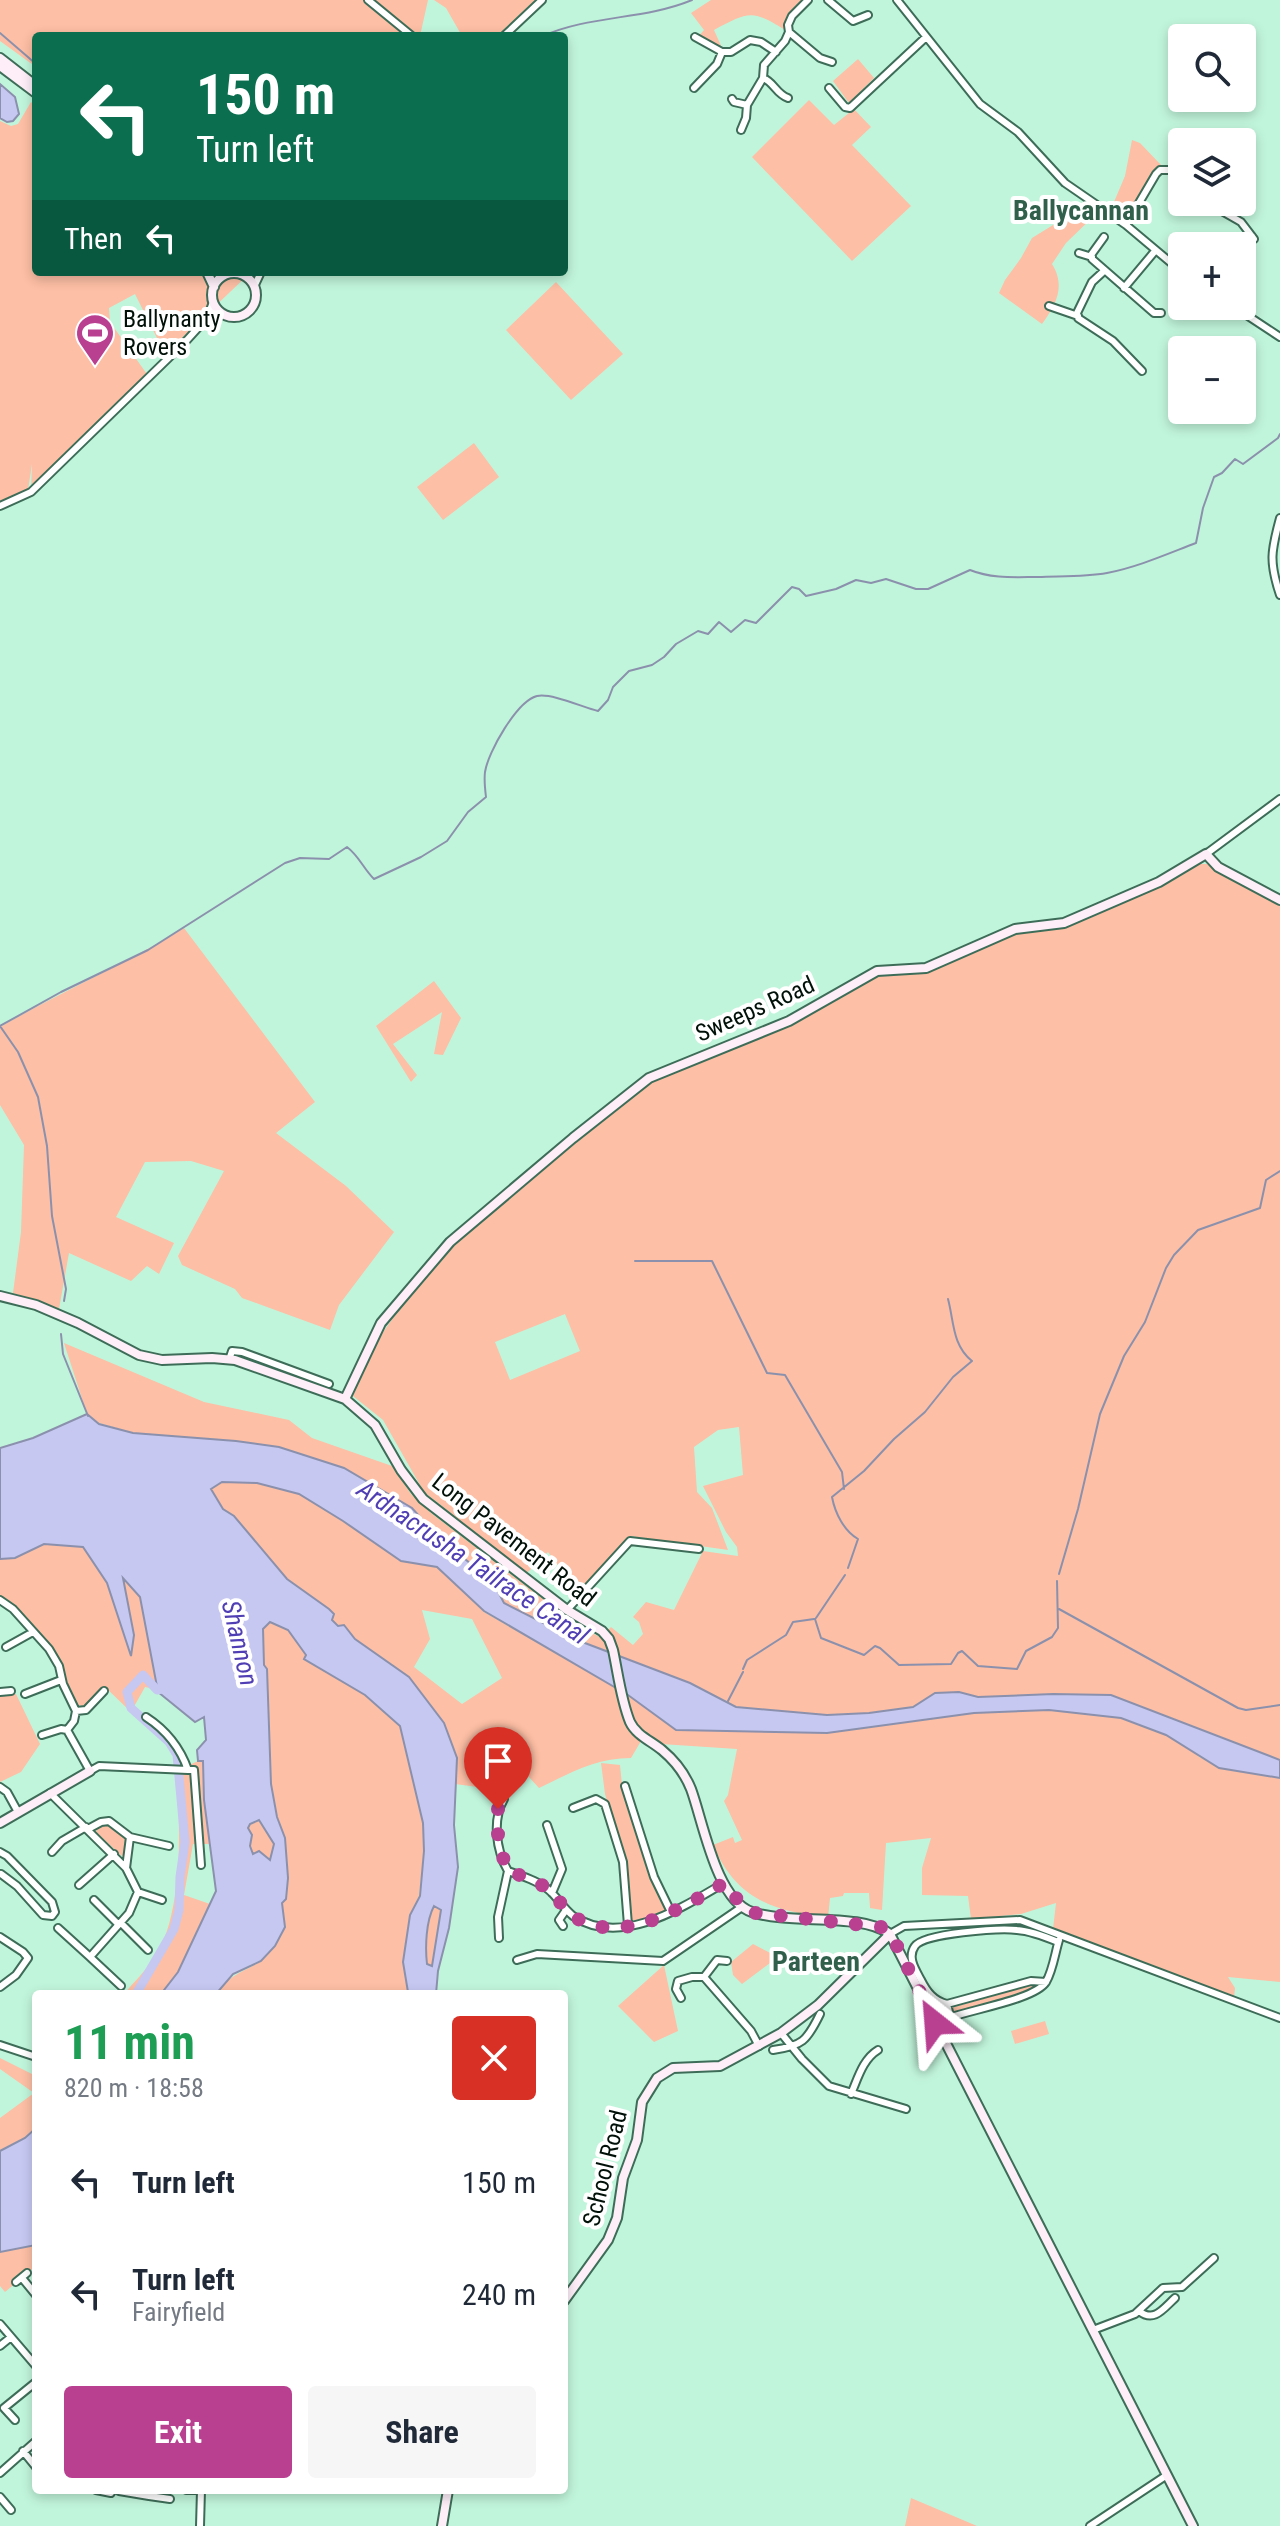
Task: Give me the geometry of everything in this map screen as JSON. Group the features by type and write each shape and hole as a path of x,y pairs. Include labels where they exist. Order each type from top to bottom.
{"street":[{"path":"368,0 407,32"},
{"path":"508,32 542,0"},
{"path":"741,130 747,105 763,78 764,65 789,32 792,16 808,0"},
{"path":"828,0 853,21 868,15"},
{"path":"897,0 980,104 1018,132 1065,183 1126,225 1168,261"},
{"path":"789,32 820,58 832,62"},
{"path":"695,37 722,52 731,52 750,40 761,42 776,52"},
{"path":"829,88 845,107 850,108 925,38"},
{"path":"694,88 717,64 722,52"},
{"path":"0,58 32,83"},
{"path":"0,66 32,90"},
{"path":"763,78 779,95 788,98"},
{"path":"732,99 747,105"},
{"path":"1126,225 1156,174 1160,170 1168,170"},
{"path":"1230,216 1241,222 1249,232"},
{"path":"1092,257 1104,237"},
{"path":"1124,288 1155,251"},
{"path":"1079,253 1092,257 1154,313 1161,313"},
{"path":"1078,316 1092,282 1104,271"},
{"path":"209,276 214,287"},
{"path":"0,506 31,492 207,318 214,287 220,276"},
{"path":"207,318 222,313 238,317 248,312 256,298 254,287 244,276"},
{"path":"254,287 259,276"},
{"path":"213,302 222,313"},
{"path":"1049,306 1078,316 1113,341 1142,371"},
{"path":"1254,320 1280,337"},
{"path":"1280,518 1271,568 1280,595"},
{"name":"Sweeps Road","path":"345,1399 381,1323 450,1242 649,1078 799,1016 877,971 926,968 1015,929 1064,923 1159,882 1206,854 1280,799"},
{"path":"1206,854 1218,867 1280,900"},
{"name":"Long Pavement Road","path":"0,1296 36,1305 139,1355 162,1360 229,1360 258,1367 345,1399 375,1425 401,1470 423,1499 609,1639 628,1718 634,1729 671,1758 683,1773 724,1883 743,1908"},
{"path":"229,1360 232,1351 242,1352 329,1384"},
{"path":"567,1610 630,1541 699,1549"},
{"path":"0,1600 13,1609 49,1649 59,1666 61,1680 76,1711 74,1721 67,1730"},
{"path":"6,1647 33,1632"},
{"path":"25,1694 61,1680"},
{"path":"0,1692 11,1691"},
{"path":"76,1711 86,1710 104,1691"},
{"path":"146,1717 171,1737 180,1749 188,1770"},
{"path":"42,1735 67,1730"},
{"path":"67,1730 90,1771"},
{"path":"0,1823 99,1766 194,1770 201,1865"},
{"path":"625,1786 654,1877 671,1912"},
{"path":"0,1787 7,1792 18,1812"},
{"path":"50,1793 114,1854 126,1868 138,1892 162,1900"},
{"path":"499,1938 498,1917 508,1871 497,1835 498,1809 504,1799"},
{"path":"573,1808 596,1799 605,1804 623,1862 628,1925"},
{"path":"52,1852 62,1841 109,1821 130,1837 169,1846"},
{"path":"547,1825 562,1869 552,1893"},
{"path":"126,1868 130,1837"},
{"path":"0,1852 52,1902 55,1912 52,1916 43,1915 17,1886 1,1874"},
{"path":"79,1885 114,1854"},
{"path":"508,1871 552,1893 566,1910 587,1922 628,1925 643,1923 671,1912 724,1883"},
{"path":"90,1957 129,1913 138,1892"},
{"path":"94,1900 148,1950"},
{"path":"517,1960 537,1954 663,1961 743,1908 787,1918 881,1927 890,1934 1193,2526"},
{"path":"563,1926 559,1920 566,1910"},
{"path":"890,1934 904,1926 1020,1920 1060,1938 1280,2018"},
{"path":"58,1928 121,1986"},
{"path":"1046,1982 1031,1981 947,2004 935,1999 927,1990 912,1963 914,1947 919,1941 930,1937 1015,1929 1060,1938"},
{"name":"School Road","path":"568,2295 608,2240 617,2218 623,2178 637,2140 642,2102 657,2078 673,2068 720,2066 781,2033 818,2005 890,1934"},
{"path":"0,1937 28,1958 16,1975 0,1987"},
{"path":"935,2023 950,2016 1026,1996 1046,1982 1060,1938"},
{"path":"704,1977 717,1960 727,1961"},
{"path":"681,1998 676,1989 678,1981 704,1977 751,2031 759,2046"},
{"path":"947,2004 950,2016"},
{"path":"773,2050 793,2048 811,2033 820,2014"},
{"path":"781,2033 829,2086 906,2109"},
{"path":"0,2045 32,2056"},
{"path":"851,2094 862,2068 871,2054 878,2050"},
{"path":"1093,2330 1139,2311 1163,2288 1182,2287 1214,2258"},
{"path":"22,2278 32,2290"},
{"path":"1139,2311 1148,2317 1154,2316 1175,2298"},
{"path":"0,2324 32,2362"},
{"path":"0,2346 11,2337"},
{"path":"28,2357 32,2354"},
{"path":"15,2420 2,2406 32,2385"},
{"path":"0,2473 32,2444"},
{"path":"23,2451 32,2462"},
{"path":"1090,2526 1167,2475"},
{"path":"152,2494 170,2499"},
{"path":"200,2526 201,2494"},
{"path":"442,2526 447,2494"},
{"path":"0,2497 11,2510"}],"shaded area":[{"path":"0,0 428,0 421,32 32,32 32,64 0,41"},
{"path":"434,0 535,0 501,32 460,32 446,8"},
{"path":"711,0 804,0 791,13 785,30 750,15 714,30 722,48 698,37 704,30 691,13"},
{"path":"858,59 874,78 849,103 833,81"},
{"path":"809,100 834,125 854,109 871,127 852,145 911,206 852,261 752,157"},
{"path":"31,102 32,276 247,276 165,354 135,294 109,308 110,322 149,377 31,492 32,464 28,490 0,503 0,121 11,126 18,124"},
{"path":"1132,140 1140,143 1162,166 1133,208 1121,216 1111,209 1125,176"},
{"path":"1087,204 1097,213 1066,243 1052,264 1058,280 1058,295 1042,324 999,293 1032,238"},
{"path":"556,282 623,354 571,400 506,330"},
{"path":"474,443 499,477 443,520 417,487"},
{"path":"1197,864 1207,864 1280,906 1280,1760 1111,1695 978,1697 959,1692 935,1693 913,1707 826,1715 736,1707 690,1683 617,1656 614,1639 608,1630 611,1627 633,1645 643,1634 639,1622 633,1617 646,1602 674,1610 703,1551 738,1556 737,1547 703,1486 743,1475 739,1427 718,1430 694,1447 697,1492 712,1508 728,1550 630,1536 585,1586 560,1568 548,1552 527,1573 424,1492 383,1420 353,1396 373,1346 432,1264 550,1159 653,1080 729,1047 877,974 938,967 1007,934 1054,928 1160,886","holes":["565,1314 580,1351 510,1380 495,1342"]},
{"path":"184,928 315,1102 276,1133 346,1186 394,1232 339,1305 330,1330 242,1298 235,1289 182,1265 178,1256 224,1171 191,1161 145,1162 116,1217 174,1243 159,1274 147,1266 131,1281 69,1253 59,1309 13,1293 21,1232 24,1145 0,1105 0,1027"},
{"path":"434,981 461,1018 443,1055 434,1054 442,1012 393,1044 417,1075 411,1082 376,1026"},
{"path":"64,1343 204,1402 289,1420 312,1438 392,1466 411,1494 431,1513 569,1619 606,1641 612,1655 504,1603 493,1582 438,1537 412,1508 344,1468 279,1447 133,1433 99,1423 87,1414"},
{"path":"222,1482 257,1483 299,1494 401,1561 437,1567 484,1612 628,1695 676,1730 827,1733 974,1713 1049,1710 1121,1718 1166,1735 1193,1750 1199,1757 1238,1772 1260,1772 1280,1778 1280,1982 1228,1977 1235,1988 1234,1998 1053,1929 1056,1903 1021,1914 971,1919 968,1896 922,1895 922,1868 931,1838 886,1843 882,1910 870,1908 869,1893 844,1893 843,1896 830,1898 828,1918 773,1906 745,1890 733,1878 713,1845 733,1837 735,1843 742,1840 724,1801 728,1795 737,1749 661,1744 644,1736 631,1758 595,1764 539,1788 528,1776 509,1773 500,1790 455,1784 457,1758 409,1677 355,1639 344,1626 332,1620 334,1614 329,1609 287,1579 234,1516 223,1509 211,1489","holes":["422,1610 472,1619 502,1678 462,1704 414,1667 430,1639"]},
{"path":"44,1544 83,1547 107,1583 131,1653 134,1635 122,1576 140,1597 159,1690 145,1687 131,1712 104,1686 85,1707 75,1704 59,1665 46,1645 7,1599 0,1598 0,1559 15,1558"},
{"path":"270,1622 288,1630 312,1662 365,1695 400,1726 423,1823 424,1851 419,1896 410,1915 403,1962 408,1990 219,1990 272,1950 282,1918 282,1903 286,1899 285,1838 277,1817 271,1784 263,1629"},
{"path":"16,1694 40,1744 21,1772 0,1782 0,1695"},
{"path":"203,1761 210,1844 193,1844 184,1895 210,1904 178,1972 164,1990 128,1990 156,1956 172,1914 179,1837 175,1766 185,1767"},
{"path":"601,1763 620,1765 622,1785 665,1911 640,1921 632,1920 629,1915 626,1863 605,1794"},
{"path":"259,1820 274,1844 270,1861 254,1854 249,1843 250,1824"},
{"path":"108,1824 125,1838 124,1858 96,1832 99,1826"},
{"path":"434,1906 441,1909 433,1966 427,1964 426,1942"},
{"path":"753,1944 778,1957 742,1984 733,1975 731,1962"},
{"path":"664,1965 678,2031 654,2042 618,2006"},
{"path":"1035,1984 1032,1990 1023,1994 953,2012 951,2008"},
{"path":"1045,2021 1049,2034 1015,2044 1011,2031"},
{"path":"0,2058 32,2074 32,2092 0,2069"},
{"path":"32,2094 32,2132 0,2151 0,2118"},
{"path":"32,2246 32,2269 5,2292 0,2286 0,2252"},
{"path":"911,2498 977,2526 905,2526"}],"water":[{"path":"0,84 15,97 19,114 13,121 0,118"},
{"name":"Shannon","path":"87,1414 99,1424 133,1433 279,1447 344,1468 412,1508 438,1537 493,1582 504,1603 577,1640 690,1683 736,1707 827,1715 913,1707 935,1693 959,1692 978,1697 1111,1695 1280,1760 1280,1778 1219,1768 1166,1735 1121,1718 1049,1710 974,1713 827,1733 676,1730 628,1695 484,1611 437,1567 401,1561 299,1494 257,1483 222,1482 211,1489 223,1509 234,1516 287,1579 329,1609 334,1614 332,1620 338,1626 344,1625 355,1639 409,1677 444,1723 457,1758 454,1825 458,1867 436,1990 408,1990 403,1962 410,1915 420,1896 424,1851 423,1823 400,1726 365,1695 304,1659 306,1655 288,1630 270,1622 263,1629 264,1665 267,1669 271,1784 277,1817 285,1838 288,1878 286,1899 282,1903 285,1927 275,1946 261,1961 233,1974 219,1990 164,1990 178,1972 216,1891 204,1800 203,1761 198,1761 197,1750 206,1740 204,1717 195,1722 158,1692 140,1597 123,1578 134,1635 131,1656 107,1583 83,1547 44,1544 15,1558 0,1559 0,1448 33,1438","holes":["259,1820 274,1844 270,1860 259,1851 253,1854 250,1824","434,1906 441,1910 432,1966 427,1964 429,1919"]},
{"path":"32,2132 32,2246 0,2252 0,2151"}],"waterway":[{"path":"553,32 579,24 655,11 692,0"},
{"path":"0,33 32,61"},
{"path":"64,1301 66,1289 52,1216 47,1146 38,1097 18,1052 0,1026 148,950 285,863 300,858 329,859 347,847 374,879 421,857 447,841 468,812 486,797 485,772 497,740 521,707 537,696 559,698 598,711 608,700 613,687 629,671 652,665 676,644 698,631 708,634 719,622 731,632 745,620 756,623 792,587 806,596 836,589 856,580 871,583 886,579 916,589 928,589 970,570 1004,577 1082,576 1152,560 1196,543 1203,508 1214,477 1235,459 1243,464 1280,434"},
{"path":"1059,1574 1100,1414 1124,1356 1145,1322 1166,1268 1198,1230 1260,1208 1266,1180 1280,1171"},
{"path":"635,1261 712,1261 767,1373 785,1375 842,1472 844,1489"},
{"path":"848,1568 858,1539 841,1521 832,1497 925,1412 953,1377 972,1361 957,1340 948,1299"},
{"path":"61,1334 63,1354 88,1416"},
{"path":"816,1618 845,1575"},
{"path":"815,1619 821,1638 864,1655 875,1646 899,1665 951,1664 962,1651 978,1666 1017,1669 1026,1651 1052,1637 1058,1628 1057,1581"},
{"path":"1059,1609 1238,1708 1246,1710 1280,1705"},
{"path":"743,1669 747,1660 786,1635 793,1622 814,1619"},
{"path":"728,1701 743,1672"},
{"path":"138,1990 174,1929 179,1910 185,1842 177,1755 169,1742 131,1708 127,1692 143,1675 157,1690 171,1687"}],"place":[{"name":"Ballynanty Rovers","path":"95,367"}],"district":[{"name":"Ballycannan","path":"1081,210"},
{"name":"Parteen","path":"816,1961"}],"route":[{"path":"498,1809 498,1844 508,1871 541,1885 579,1919 606,1926 643,1923 689,1904 724,1883 735,1900 755,1913 881,1927 895,1942 935,2023"}],"water label":[{"name":"Ardnacrusha Tailrace Canal","path":"473,1562"}]}
